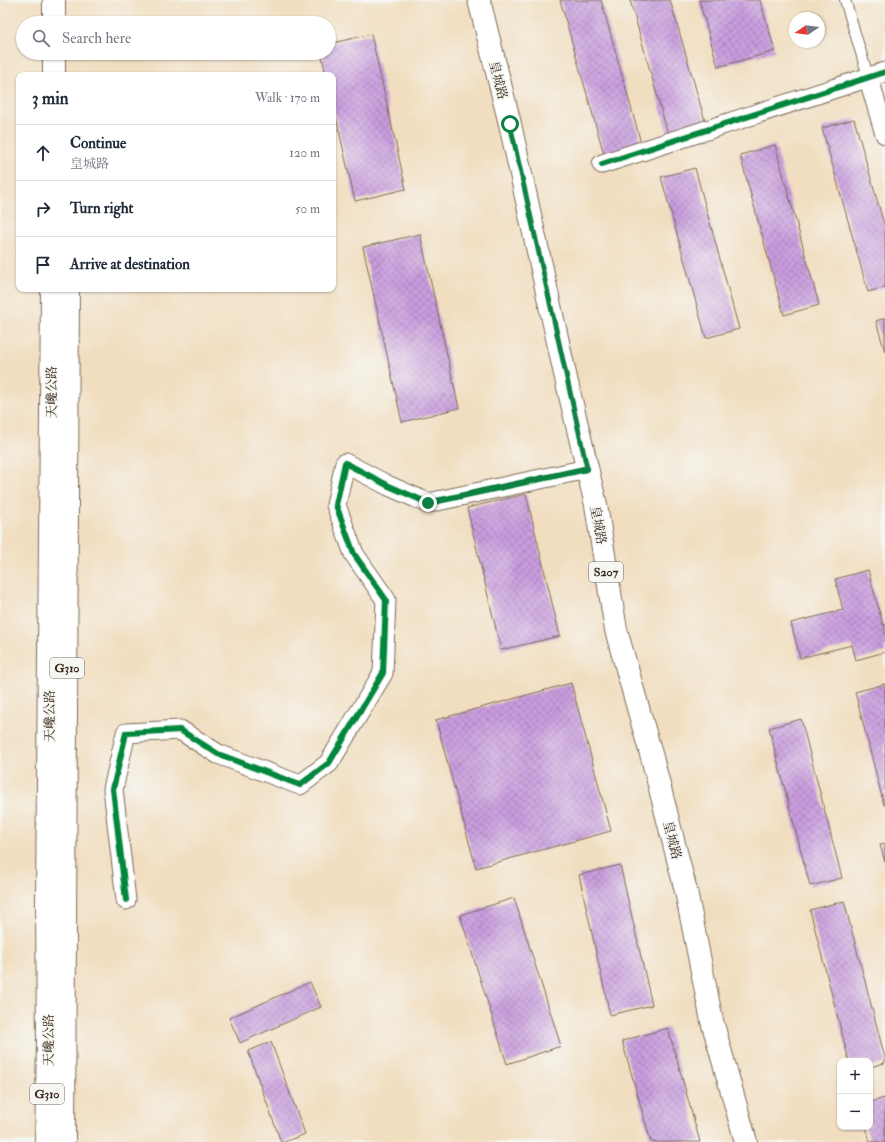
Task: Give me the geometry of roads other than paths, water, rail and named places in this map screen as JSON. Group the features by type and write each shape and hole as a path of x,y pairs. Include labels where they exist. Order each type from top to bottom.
{"main road":[{"path":"54,0 54,16"},
{"path":"68,0 69,16"},
{"name":"皇城路","path":"479,0 510,124 596,505 616,630 653,761 684,883 712,1020 746,1142"},
{"path":"54,60 54,72"},
{"path":"69,60 69,72"},
{"name":"天巉公路","path":"46,1142 48,1045 47,902 52,292"},
{"name":"天巉公路","path":"64,1142 68,292"}],"street":[{"path":"602,164 877,74 885,134"},
{"path":"126,900 113,789 126,733 180,730 218,754 300,785 329,763 383,672 386,600 354,554 336,505 345,462 389,486 428,503 587,468"}],"lane":[{"path":"846,0 877,74"}]}
